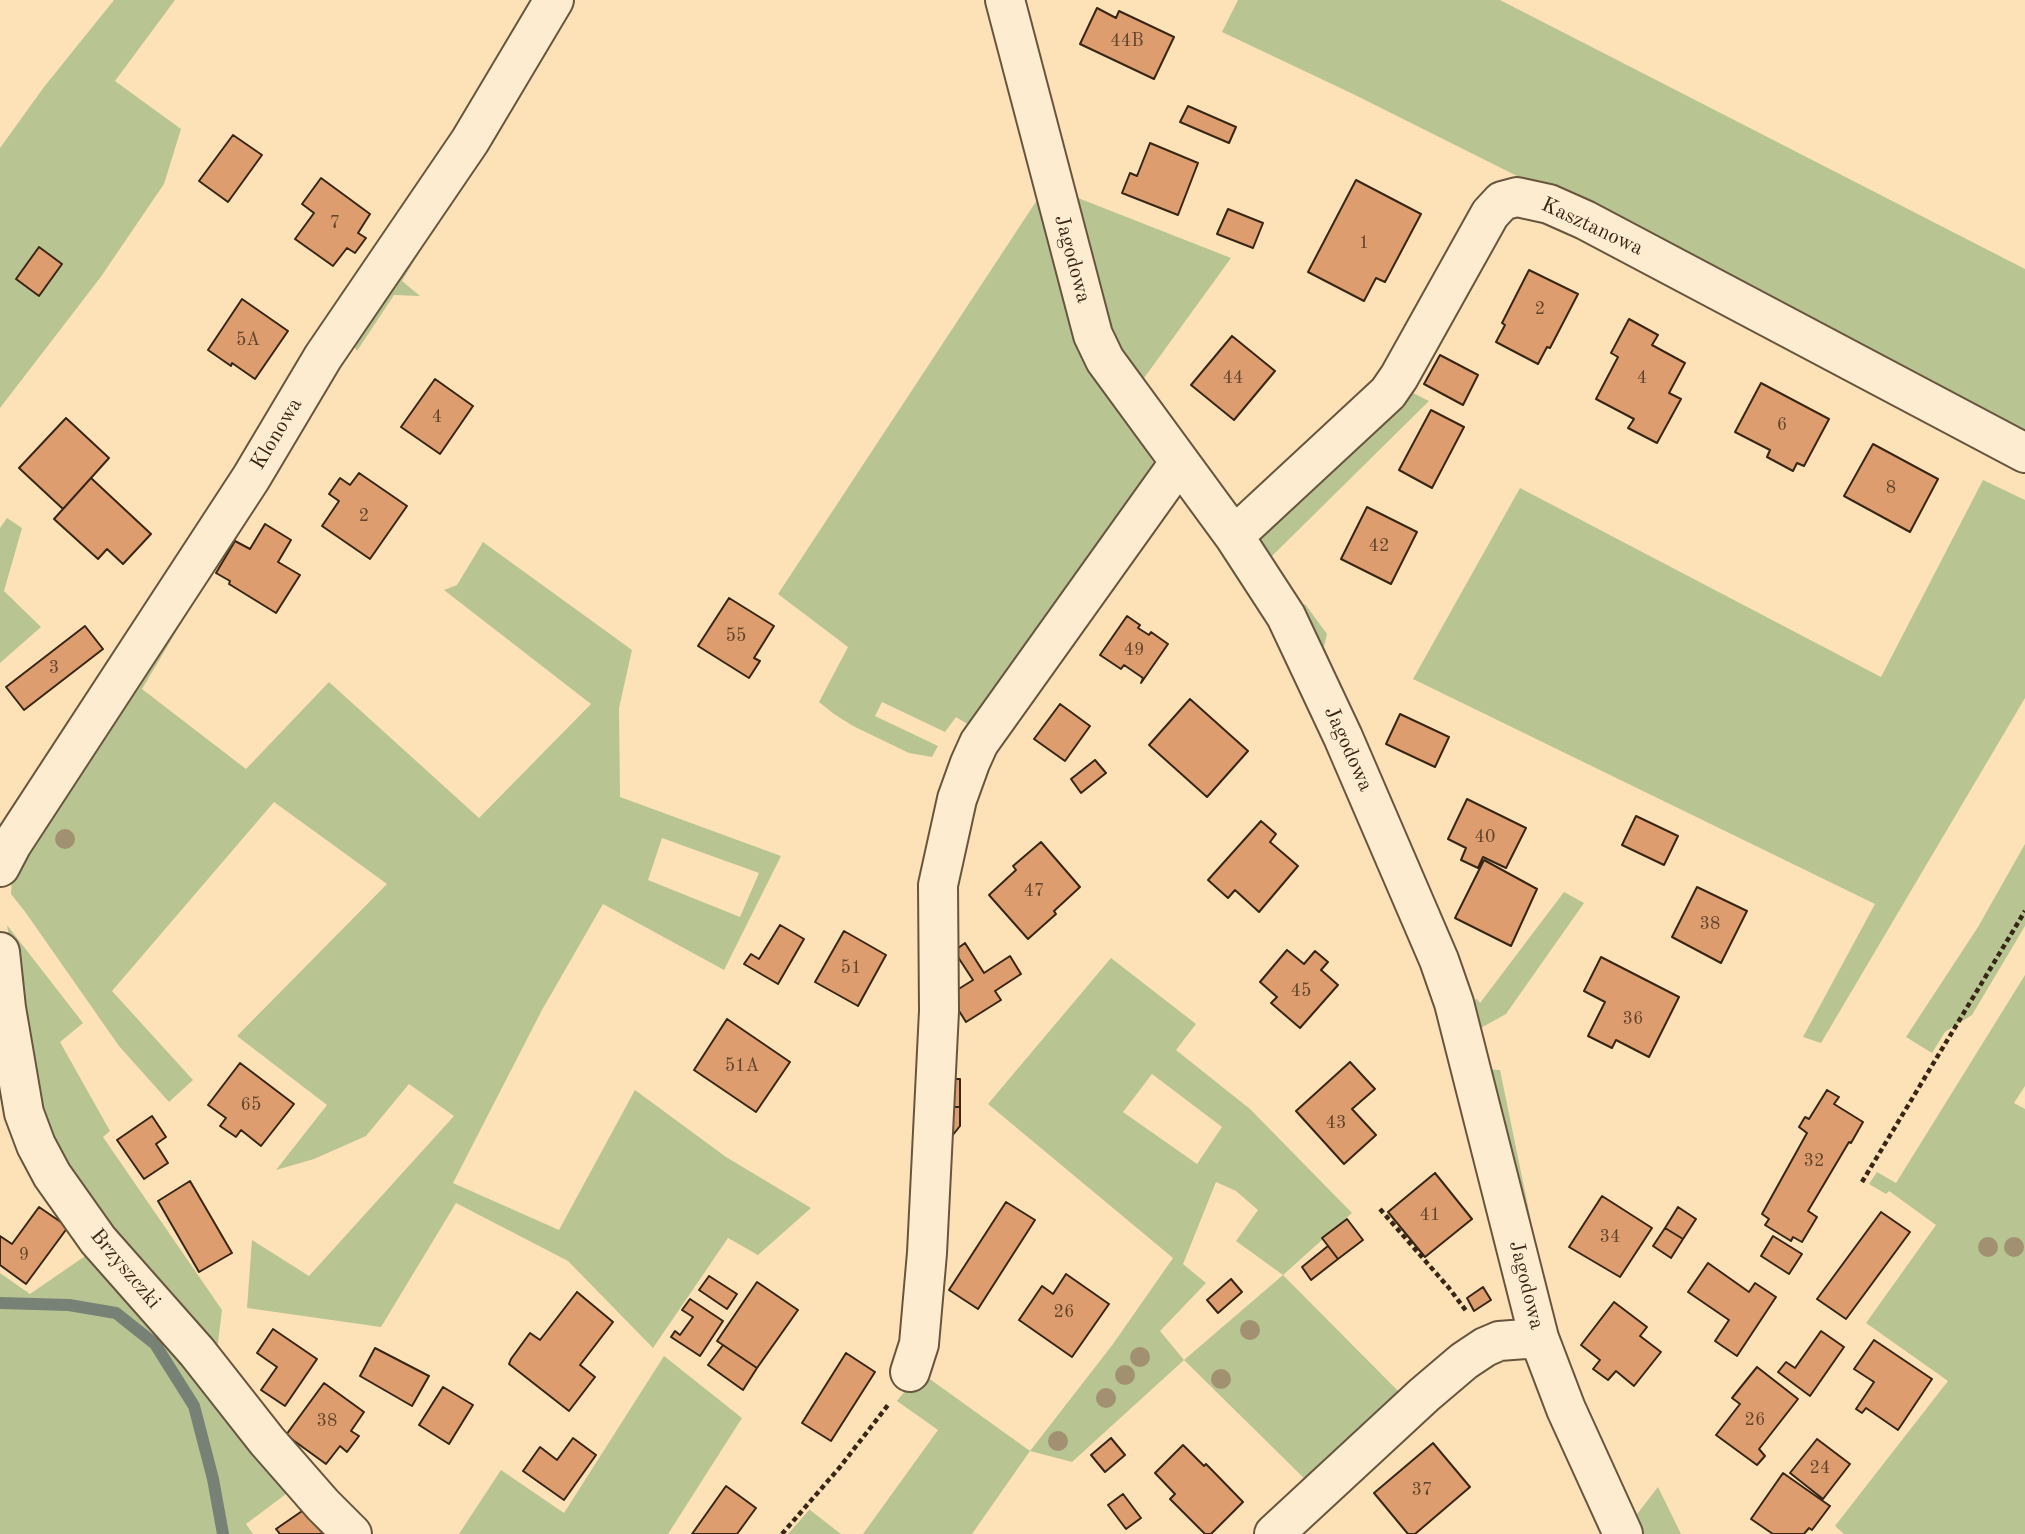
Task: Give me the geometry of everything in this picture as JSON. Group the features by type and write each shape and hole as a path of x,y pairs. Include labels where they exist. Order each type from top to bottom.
{"street":[{"name":"Klonowa","path":"0,867 12,844 251,478 323,357 470,141 554,0"},
{"name":"Jagodowa","path":"1005,0 1093,335 1105,360 1234,536 1286,616 1323,692 1439,960 1457,1014 1539,1338 1566,1409 1623,1534"},
{"name":"Kasztanowa","path":"1234,536 1388,393 1490,214 1502,201 1517,197 1549,204 1585,220 2025,453"},
{"path":"910,1372 919,1344 928,1253 939,1010 938,885 957,799 979,743 1179,463"},
{"name":"Brzyszczki","path":"0,952 6,1009 24,1113 36,1145 52,1175 98,1240 197,1352 273,1449 352,1534"},
{"path":"1274,1534 1464,1361 1499,1341 1539,1338"}],"path":[{"path":"1862,1182 2025,911"},
{"path":"1380,1209 1464,1308 1477,1326 1485,1347"},
{"path":"782,1534 900,1391 910,1372"}],"green space":[{"path":"114,0 175,0 115,81 181,129 164,184 100,278 0,408 0,148 44,87"},
{"path":"572,0 402,281 420,296 394,295 357,351 352,342"},
{"path":"1238,0 1500,0 2025,269 2025,437 1595,215 1222,32"},
{"path":"1073,196 1231,258 1139,385 1123,372"},
{"path":"1039,197 1116,400 1156,467 980,732 956,717 945,732 882,702 875,716 938,746 932,757 909,753 853,726 819,702 848,647 778,594"},
{"path":"1405,389 1429,401 1271,557 1285,576 1278,581 1253,539"},
{"path":"1983,480 2025,500 2025,698 1821,1043 1803,1037 1875,904 1413,679 1520,488 1881,677"},
{"path":"254,501 142,689 246,769 329,682 479,818 591,704 444,590 457,585 483,542 632,650 619,708 620,797 781,856 724,970 603,904 542,1010 453,1183 559,1230 635,1090 726,1157 811,1208 758,1255 728,1238 653,1348 568,1261 456,1203 381,1327 247,1308 252,1240 309,1276 454,1116 409,1084 366,1136 314,1159 276,1170 327,1105 237,1036 387,884 274,802 112,991 193,1080 169,1102 119,1046 11,894 12,878","holes":["662,838 759,873 740,917 648,880"]},
{"path":"7,518 22,528 4,591 41,627 0,663 0,528"},
{"path":"1305,604 1327,634 1324,647 1399,819 1298,615"},
{"path":"2025,844 2025,926 1972,1015 1945,1032 1932,1053 1906,1037 1978,927"},
{"path":"1564,892 1584,903 1506,1014 1479,1029 1463,1004 1477,999 1480,1003"},
{"path":"7,925 83,1023 60,1042 110,1131 103,1137 222,1310 216,1359 133,1265 54,1146 30,1077"},
{"path":"1111,958 1196,1024 1176,1050 1250,1109 1352,1213 1283,1275 1236,1241 1258,1210 1236,1191 1216,1182 1183,1264 1206,1283 1160,1331 1184,1360 1072,1462 1030,1451 1113,1344 1173,1258 988,1104","holes":["1152,1074 1222,1127 1197,1164 1123,1112"]},
{"path":"2025,975 2025,1086 2014,1103 2025,1109 2025,1534 1844,1534 1835,1526 1948,1381 1866,1323 1936,1225 1889,1191 1886,1194 1869,1184 1877,1172 1896,1183"},
{"path":"1484,1069 1500,1070 1544,1284"},
{"path":"91,1252 290,1491 246,1524 253,1534 0,1534 0,1273 30,1294"},
{"path":"1283,1275 1408,1401 1315,1489 1184,1360"},
{"path":"664,1356 742,1418 668,1534 459,1534 501,1470 564,1513"},
{"path":"920,1372 1030,1451 972,1534 863,1534 938,1430 897,1401"},
{"path":"1658,1487 1681,1534 1636,1534 1634,1518"},
{"path":"810,1510 841,1534 788,1534"}],"building":[{"path":"1097,8 1116,18 1119,11 1174,37 1154,79 1080,44"},
{"path":"1188,106 1236,127 1229,143 1180,122"},
{"path":"233,135 262,155 228,202 199,181"},
{"path":"1150,143 1198,163 1178,215 1122,193 1130,173 1137,176"},
{"path":"321,178 370,214 358,233 366,238 355,253 347,248 333,266 295,239 314,213 302,204"},
{"path":"1356,180 1421,214 1385,282 1376,278 1364,301 1308,272"},
{"path":"1228,209 1263,223 1253,248 1217,234"},
{"path":"39,247 62,264 39,296 16,279"},
{"path":"1529,270 1578,294 1550,348 1547,347 1538,364 1496,342 1505,325 1502,323"},
{"path":"242,299 288,331 255,379 208,350"},
{"path":"1629,319 1658,335 1652,345 1685,363 1669,393 1681,399 1657,443 1628,428 1634,419 1596,399 1618,357 1611,353"},
{"path":"1232,336 1275,371 1234,420 1191,385"},
{"path":"1440,355 1478,375 1463,405 1424,384"},
{"path":"435,379 473,406 440,454 401,427"},
{"path":"1761,383 1829,419 1804,466 1797,463 1793,471 1767,457 1770,450 1735,432"},
{"path":"1431,410 1464,427 1432,488 1399,470"},
{"path":"66,418 109,458 63,509 19,468"},
{"path":"1873,444 1938,479 1910,532 1844,496"},
{"path":"359,473 407,506 370,559 322,526 339,501 329,494 340,478 350,485"},
{"path":"91,478 151,534 123,564 107,549 98,559 54,519"},
{"path":"1367,507 1417,532 1391,584 1341,559"},
{"path":"265,524 291,540 278,562 300,575 276,613 216,573 235,541 250,549"},
{"path":"729,598 774,626 754,658 760,661 749,678 698,646"},
{"path":"1127,616 1140,625 1138,628 1149,635 1151,632 1168,644 1141,683 1143,678 1124,665 1121,669 1100,655"},
{"path":"85,626 103,649 24,710 6,687"},
{"path":"1190,699 1248,751 1207,797 1149,745"},
{"path":"1060,704 1090,726 1065,761 1034,739"},
{"path":"1400,714 1449,737 1435,767 1386,744"},
{"path":"1095,760 1106,773 1081,793 1071,779"},
{"path":"1467,799 1526,828 1506,868 1483,857 1478,868 1461,860 1466,848 1448,839"},
{"path":"1636,816 1678,836 1664,865 1622,845"},
{"path":"1261,821 1276,834 1270,842 1298,866 1259,912 1235,890 1228,898 1208,880"},
{"path":"1041,842 1080,887 1054,911 1056,914 1028,939 989,895 1016,870 1013,866"},
{"path":"1484,860 1537,889 1511,946 1455,918"},
{"path":"1697,887 1747,911 1721,963 1672,937"},
{"path":"780,925 804,939 778,984 744,964 751,954 759,959"},
{"path":"844,931 886,955 858,1006 815,982"},
{"path":"965,943 984,973 1010,956 1021,974 995,991 1001,1000 966,1022 949,995 973,980 954,951"},
{"path":"1287,950 1304,964 1315,951 1328,962 1321,970 1338,985 1300,1028 1271,1003 1277,997 1260,982"},
{"path":"1601,957 1679,997 1649,1057 1616,1040 1612,1048 1588,1036 1605,1002 1584,991"},
{"path":"727,1019 790,1062 756,1112 694,1070"},
{"path":"1350,1062 1375,1089 1352,1109 1376,1135 1344,1164 1296,1111"},
{"path":"240,1063 294,1104 261,1146 241,1130 236,1137 220,1126 226,1118 208,1105"},
{"path":"944,1079 960,1079 960,1107 944,1107"},
{"path":"1827,1090 1839,1097 1834,1104 1863,1122 1808,1211 1817,1217 1802,1242 1793,1237 1791,1241 1765,1225 1769,1219 1762,1214 1807,1133 1799,1127 1805,1117 1809,1119"},
{"path":"944,1107 960,1107 960,1126 944,1146"},
{"path":"152,1116 166,1137 156,1144 168,1163 144,1179 117,1140"},
{"path":"1435,1173 1472,1219 1425,1257 1388,1212"},
{"path":"190,1181 232,1253 199,1272 158,1201"},
{"path":"1602,1196 1652,1228 1620,1277 1569,1247"},
{"path":"1006,1202 1035,1220 978,1309 949,1290"},
{"path":"39,1207 68,1227 26,1284 0,1265 0,1236 12,1244"},
{"path":"1678,1207 1696,1219 1683,1239 1665,1228"},
{"path":"1881,1212 1910,1232 1846,1319 1817,1299"},
{"path":"1347,1219 1363,1240 1338,1259 1322,1238"},
{"path":"1665,1228 1683,1239 1671,1258 1653,1246"},
{"path":"1773,1236 1802,1254 1789,1274 1761,1256"},
{"path":"1328,1246 1338,1259 1311,1280 1302,1267"},
{"path":"1708,1263 1749,1292 1755,1283 1776,1297 1737,1356 1715,1341 1729,1320 1688,1292"},
{"path":"1066,1274 1109,1304 1072,1357 1019,1320 1042,1286 1053,1294"},
{"path":"709,1276 737,1294 727,1309 699,1290"},
{"path":"1231,1279 1242,1292 1218,1313 1207,1300"},
{"path":"757,1282 798,1310 757,1368 717,1341"},
{"path":"1483,1287 1491,1300 1474,1311 1467,1298"},
{"path":"577,1292 613,1322 580,1365 595,1377 569,1411 509,1364 530,1333 540,1340"},
{"path":"690,1299 723,1321 700,1356 671,1337 675,1331 680,1335 693,1317 682,1310"},
{"path":"1614,1302 1647,1327 1640,1336 1661,1352 1634,1386 1616,1371 1608,1380 1593,1369 1600,1360 1581,1345"},
{"path":"273,1329 317,1359 285,1406 261,1390 277,1367 257,1353"},
{"path":"1821,1331 1844,1347 1810,1396 1778,1372 1786,1362 1795,1368"},
{"path":"1874,1340 1932,1379 1898,1430 1866,1408 1862,1413 1856,1409 1874,1382 1854,1369"},
{"path":"723,1345 757,1368 743,1390 708,1365"},
{"path":"375,1348 429,1376 412,1406 360,1376"},
{"path":"846,1353 875,1372 831,1441 802,1423"},
{"path":"1757,1367 1798,1399 1759,1449 1765,1456 1757,1465 1716,1435 1740,1404 1732,1398"},
{"path":"324,1383 364,1412 351,1431 359,1436 347,1452 340,1446 326,1464 286,1435"},
{"path":"443,1387 473,1405 449,1444 419,1425"},
{"path":"573,1438 596,1455 564,1500 523,1471 540,1447 557,1460"},
{"path":"1111,1438 1125,1455 1105,1472 1091,1455"},
{"path":"1817,1439 1850,1464 1823,1499 1790,1473"},
{"path":"1433,1443 1470,1487 1415,1534 1408,1534 1374,1493"},
{"path":"1183,1445 1243,1502 1211,1534 1205,1534 1170,1499 1175,1494 1155,1473"},
{"path":"1783,1473 1830,1506 1812,1530 1809,1528 1804,1534 1773,1534 1751,1519"},
{"path":"726,1486 756,1508 737,1534 692,1534"},
{"path":"1123,1494 1141,1518 1126,1529 1108,1505"},
{"path":"305,1509 323,1534 280,1534 276,1529"}],"waterway":[{"path":"0,1303 69,1305 116,1313 155,1344 194,1406 213,1479 223,1534"}]}
